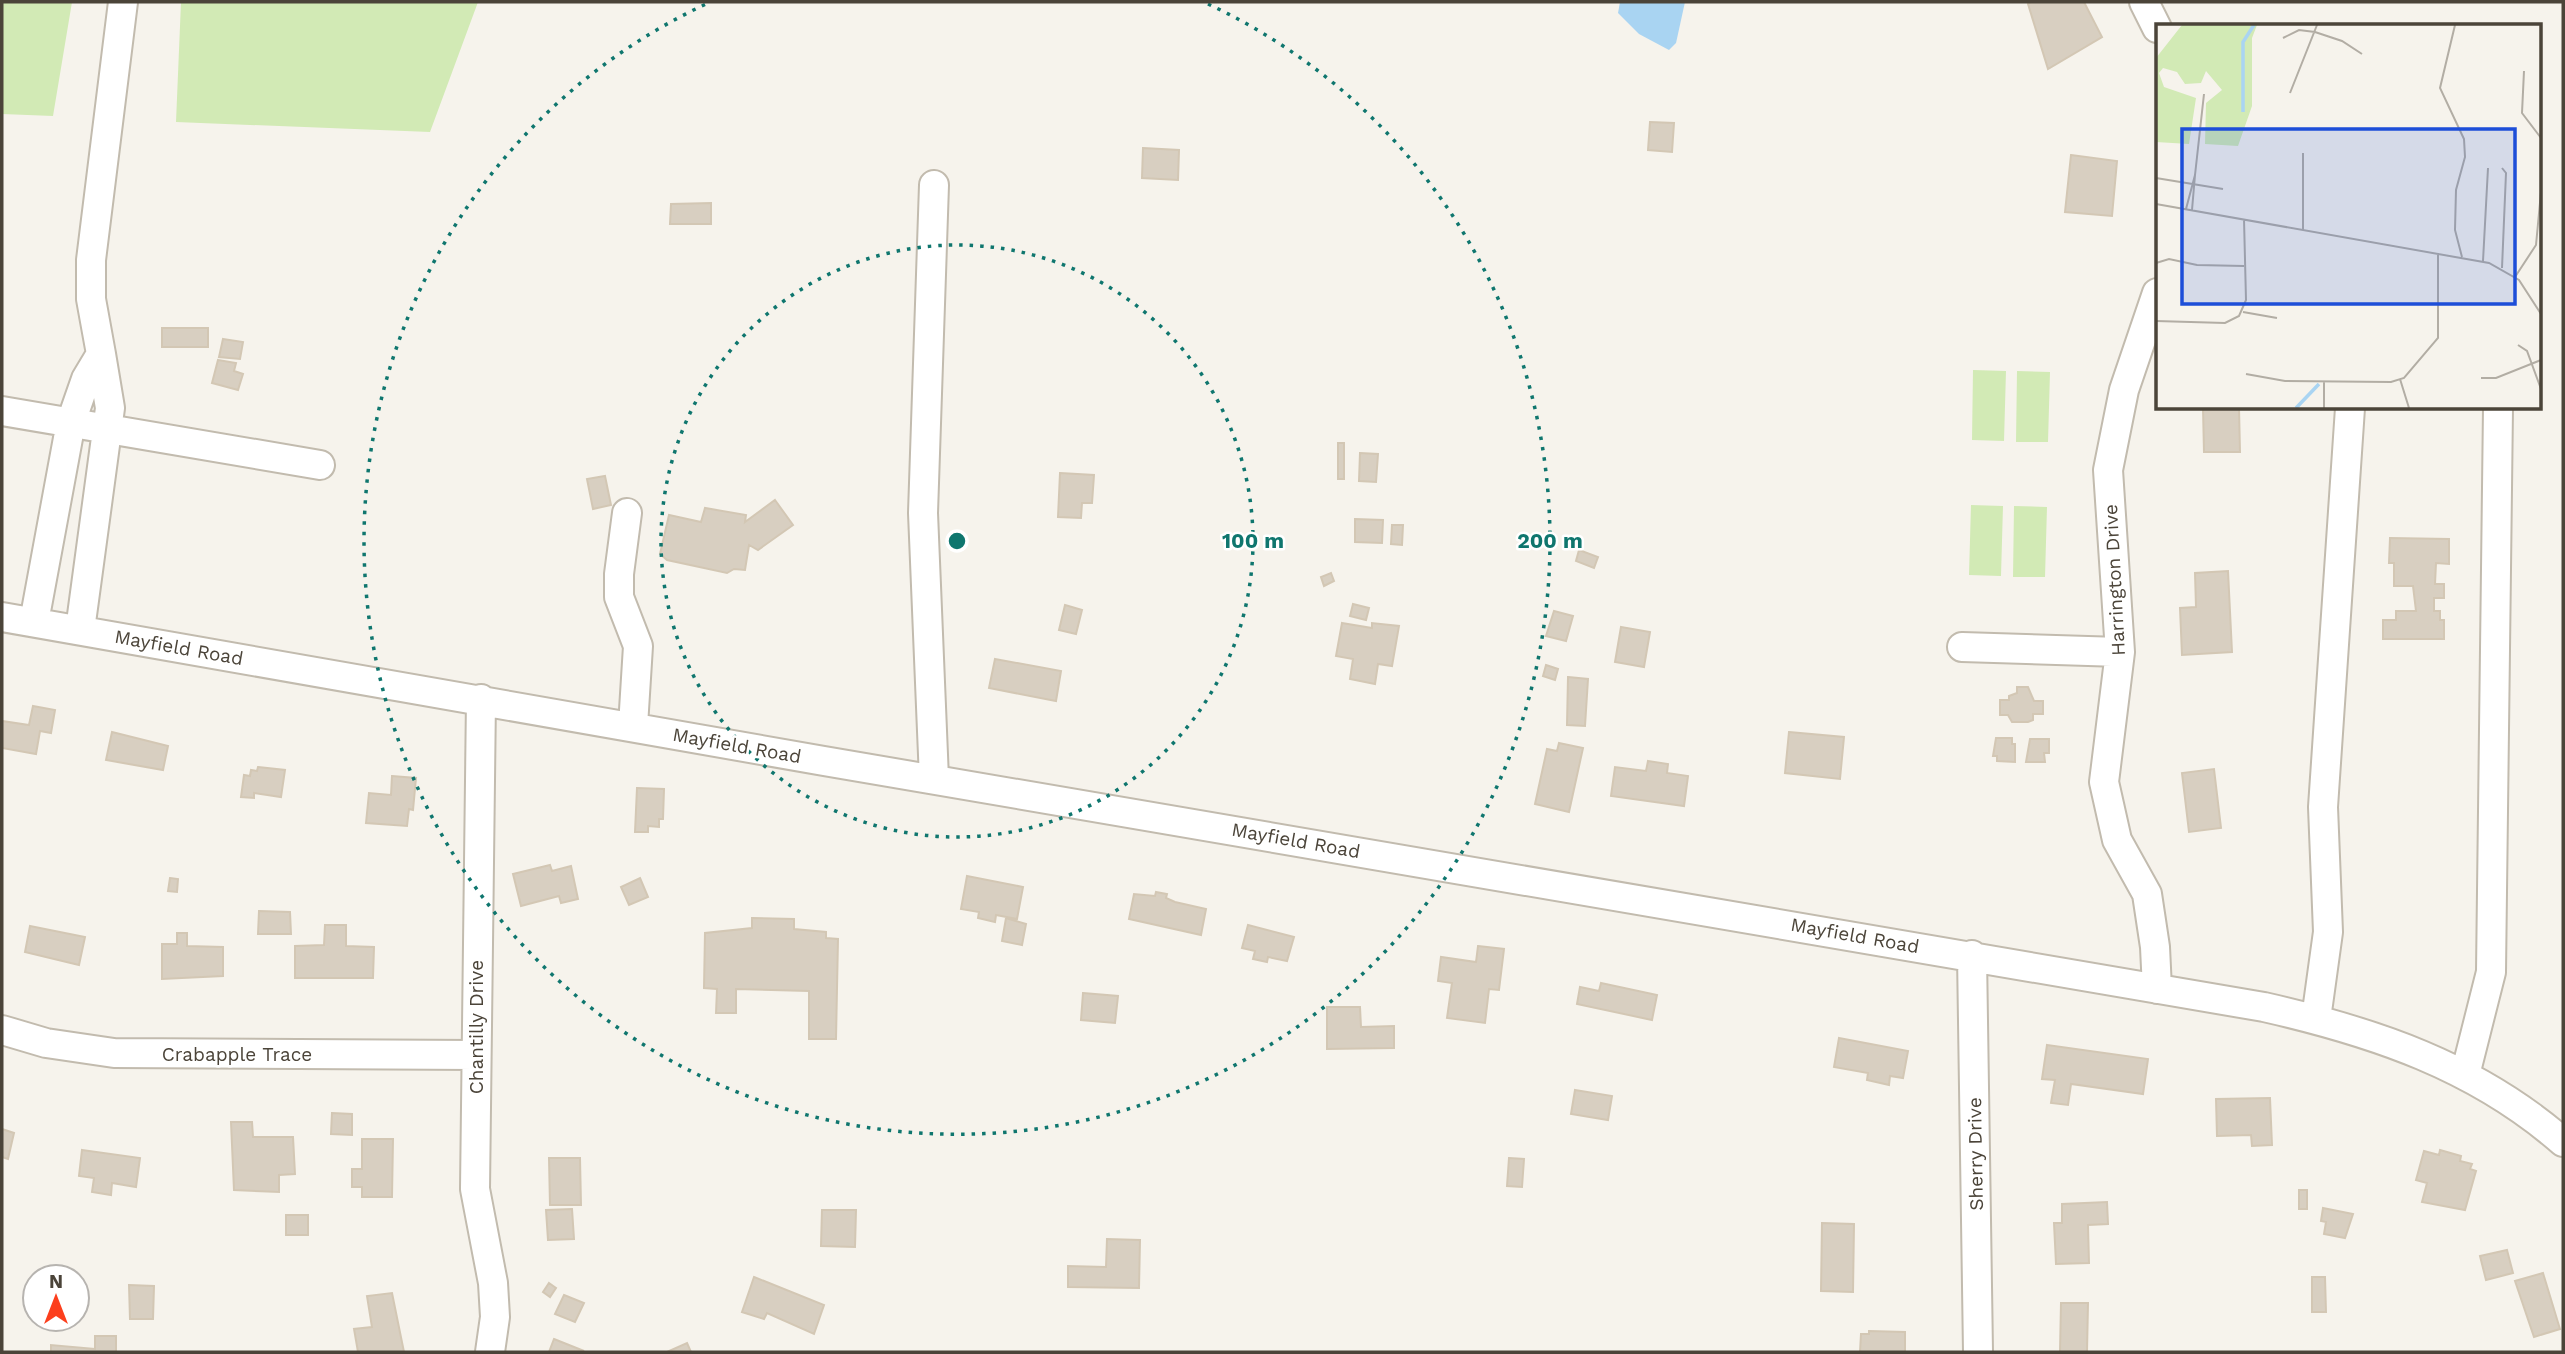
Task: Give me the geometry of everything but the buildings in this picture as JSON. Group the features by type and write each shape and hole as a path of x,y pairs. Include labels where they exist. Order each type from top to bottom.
{"street":[{"path":"80,630 110,408 91,299 91,260 124,2"},
{"path":"2144,2 2156,26"},
{"path":"934,185 923,513 934,779"},
{"name":"Harrington Drive","path":"2156,296 2124,390 2108,470 2120,652 2104,782 2117,840 2147,894 2155,947 2157,989"},
{"path":"34,622 71,422 86,379 101,354"},
{"path":"2316,1019 2328,932 2322,807 2350,410"},
{"path":"2465,1075 2491,972 2498,410"},
{"path":"2,411 320,465"},
{"path":"627,513 619,574 619,597 638,646 633,726"},
{"name":"Mayfield Road","path":"2,617 1972,955 2316,1019 2366,1032 2465,1075 2511,1102 2563,1142"},
{"path":"1962,647 2120,652"},
{"name":"Chantilly Drive","path":"481,699 475,1189 493,1283 495,1317 490,1352"},
{"name":"Sherry Drive","path":"1972,955 1978,1352"},
{"name":"Crabapple Trace","path":"2,1030 46,1043 114,1052 475,1055"}],"green space":[{"path":"2,2 72,2 53,116 2,114"},
{"path":"181,2 478,2 430,132 176,122"},
{"path":"1973,370 2006,371 2004,441 1972,440"},
{"path":"2017,371 2050,372 2048,442 2016,442"},
{"path":"1971,505 2003,506 2001,576 1969,575"},
{"path":"2014,506 2047,507 2045,577 2013,577"}],"water":[{"path":"1620,2 1685,2 1676,43 1669,50 1639,34 1618,13"}]}
